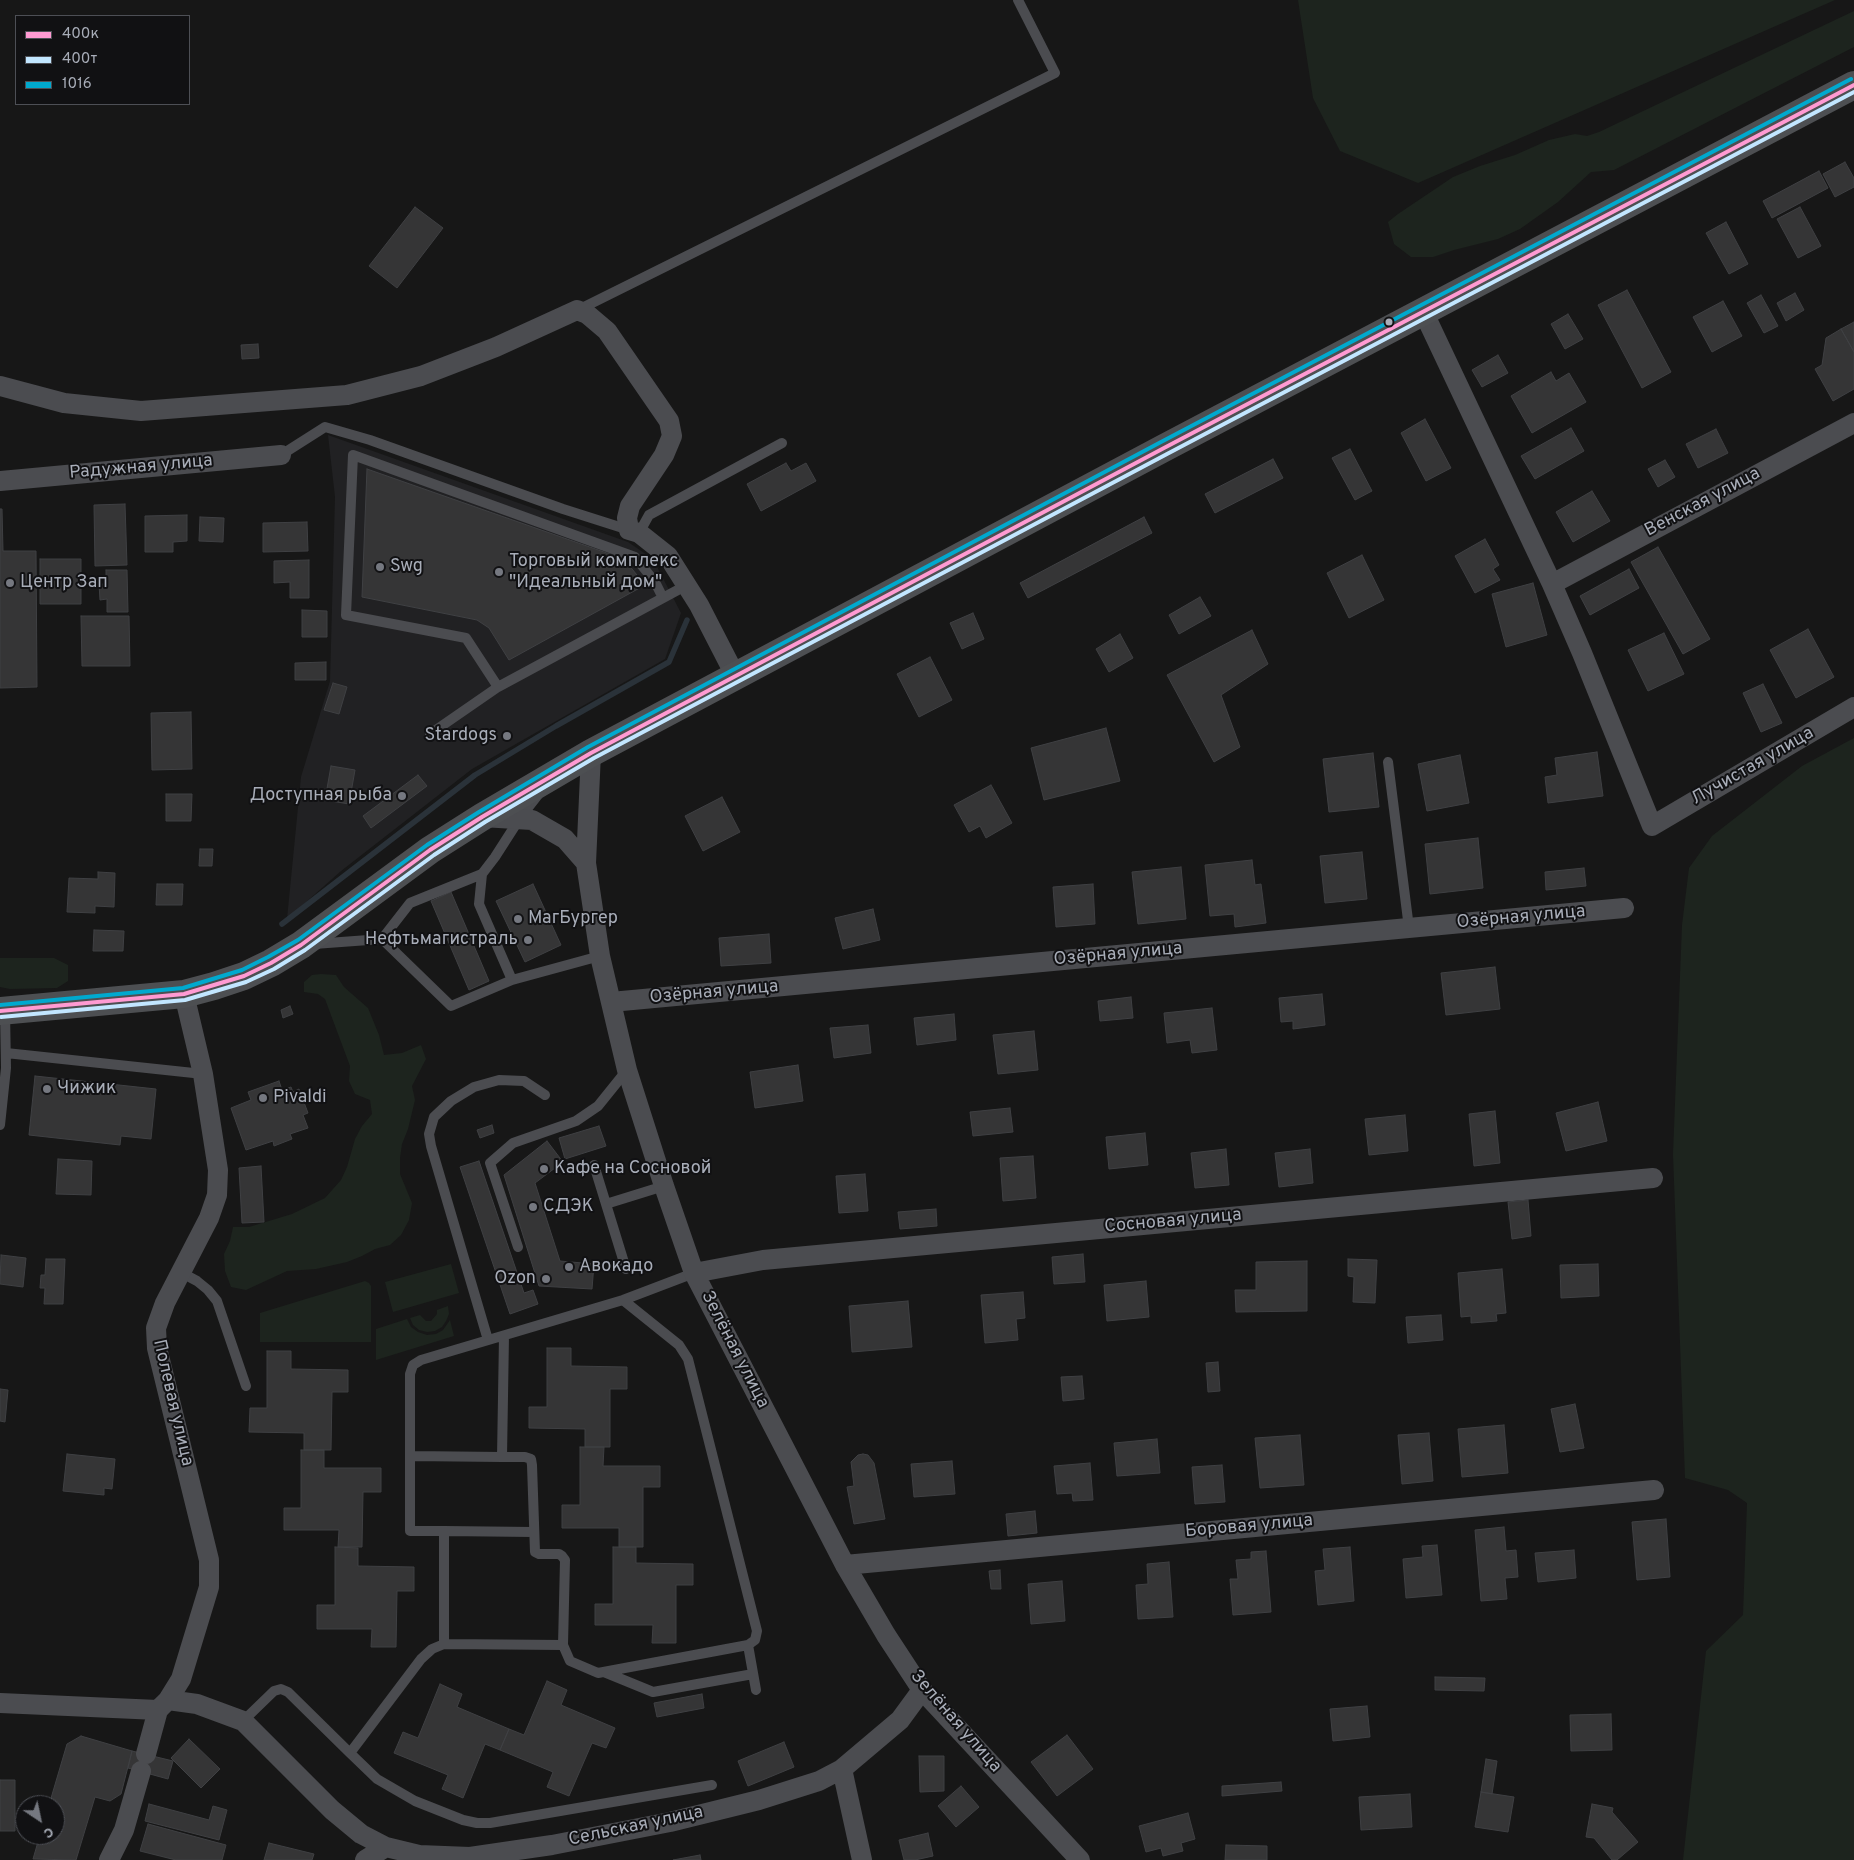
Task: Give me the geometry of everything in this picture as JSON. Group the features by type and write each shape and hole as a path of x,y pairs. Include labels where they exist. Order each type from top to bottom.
{"main road":[{"path":"2,1011 184,994 244,976 271,963 301,945 430,850 591,753 1423,311 1854,85"}],"street":[{"path":"0,386 64,403 141,411 347,395 421,376 496,347 577,310 587,314 607,331 669,421 672,436 664,455 630,506 627,518 634,532 668,556 687,585 736,675"},
{"path":"1423,311 1552,584"},
{"name":"Венская улица","path":"1552,584 1854,423"},
{"name":"Радужная улица","path":"0,480 281,455"},
{"name":"Лучистая улица","path":"1552,584 1652,826 1854,707"},
{"name":"Зелёная улица","path":"591,753 586,863 600,956 627,1070 694,1273 844,1565 922,1690 1080,1860"},
{"path":"482,817 532,820 566,839 586,863"},
{"name":"Озёрная улица","path":"611,1002 1624,908"},
{"name":"Полевая улица","path":"109,1860 124,1830 143,1763 163,1705 181,1679 209,1587 209,1560 157,1348 156,1328 165,1302 182,1273 209,1218 217,1195 218,1170 203,1074 184,994"},
{"name":"Сосновая улица","path":"694,1273 763,1260 1653,1178"},
{"name":"Боровая улица","path":"844,1565 1654,1490"},
{"name":"Сельская улица","path":"163,1705 198,1704 244,1721 332,1810 362,1834 386,1847 419,1855 470,1857 550,1852 759,1800 819,1781 842,1769 900,1720 922,1690"},
{"path":"1,1703 163,1705"},
{"path":"842,1769 862,1860"},
{"path":"365,1860 386,1847"}],"lane":[{"path":"577,310 1055,73 1018,0"},
{"path":"281,455 325,427 370,440 562,509 634,532 649,515 782,443"},
{"path":"498,687 466,638 346,615 353,455 635,557 655,582 663,598"},
{"path":"430,734 498,687 687,585"},
{"path":"1388,762 1409,928"},
{"path":"301,945 382,939 410,903 482,874 495,858 520,818 555,773"},
{"path":"482,874 479,904 512,980"},
{"path":"382,939 451,1006 512,980 600,956"},
{"path":"0,1124 3,1069 6,1053 2,1011"},
{"path":"6,1053 203,1074"},
{"path":"518,1247 490,1163 513,1143 576,1121 584,1116 598,1106 627,1070"},
{"path":"488,1340 429,1134 434,1117 452,1101 474,1087 499,1080 524,1081 545,1095"},
{"path":"594,1165 626,1269"},
{"path":"606,1204 664,1186"},
{"path":"182,1273 202,1285 216,1300 246,1386"},
{"path":"533,1532 410,1531 410,1374 413,1365 421,1360 623,1300 694,1273"},
{"path":"410,1456 525,1457 531,1459 535,1552 539,1554 559,1554 565,1560 563,1645 567,1656 574,1663 592,1671 604,1672 748,1646 756,1640 757,1631 688,1359 679,1345 623,1300"},
{"path":"502,1457 504,1336"},
{"path":"444,1531 444,1644"},
{"path":"350,1753 421,1659 432,1649 444,1644 563,1645"},
{"path":"748,1646 756,1690"},
{"path":"604,1672 653,1692 753,1674"},
{"path":"244,1721 274,1691 281,1689 288,1692 377,1779 438,1811 477,1823 490,1823 712,1785"}],"shaded area":[{"path":"1298,0 1835,0 1418,183 1340,151 1313,98"},
{"path":"1854,11 1854,47 1614,170 1591,172 1558,202 1520,229 1498,239 1433,257 1411,257 1394,244 1388,222 1453,177 1515,155 1549,140 1575,134 1587,136 1599,132"},
{"path":"328,435 628,542 653,559 681,613 665,659 472,769 341,871 287,919 301,777 330,681 335,497"},
{"path":"1854,738 1854,1860 1683,1860 1706,1651 1743,1615 1747,1503 1728,1490 1685,1478 1673,1154 1682,925 1689,868 1712,836 1802,766"},
{"path":"0,958 54,958 68,965 68,981 57,988 10,989 0,987"},
{"path":"312,975 336,975 344,987 368,1008 379,1035 384,1055 402,1053 421,1045 426,1059 412,1086 415,1100 408,1129 402,1144 400,1158 400,1174 412,1203 409,1220 401,1235 390,1245 375,1249 347,1262 316,1269 287,1271 246,1290 231,1287 225,1271 224,1254 230,1241 233,1227 249,1227 292,1214 325,1198 341,1180 355,1139 362,1126 372,1114 370,1100 355,1094 349,1081 350,1066 325,999 318,994 304,992 304,982"},
{"path":"451,1264 459,1293 393,1312 385,1282"},
{"path":"365,1281 371,1286 371,1342 260,1342 260,1313"},
{"path":"448,1306 449,1314 446,1321 442,1327 435,1331 419,1330 413,1325 410,1318 420,1315 426,1321 431,1321 437,1314 437,1310"},
{"path":"407,1319 411,1327 427,1335 436,1334 443,1330 450,1320 454,1336 376,1360 376,1329"}],"building":[{"path":"1845,162 1854,178 1854,187 1835,197 1823,174"},
{"path":"1819,171 1828,188 1772,218 1763,201"},
{"path":"415,207 443,228 397,288 369,266"},
{"path":"1800,207 1821,246 1798,258 1777,219"},
{"path":"1726,222 1748,264 1729,274 1706,233"},
{"path":"1627,290 1671,372 1642,388 1598,305"},
{"path":"1795,293 1804,310 1786,321 1777,303"},
{"path":"1761,295 1778,326 1764,333 1747,303"},
{"path":"1723,301 1742,336 1712,352 1693,317"},
{"path":"1568,314 1583,339 1565,349 1551,324"},
{"path":"1854,322 1854,352 1841,329"},
{"path":"1841,329 1854,352 1854,389 1833,401 1815,369 1822,365 1826,338"},
{"path":"258,344 259,358 242,359 241,345"},
{"path":"1498,355 1508,373 1482,387 1472,370"},
{"path":"1551,372 1556,381 1569,373 1586,402 1532,433 1511,396"},
{"path":"1425,419 1451,468 1426,481 1401,433"},
{"path":"1571,428 1584,451 1535,479 1521,456"},
{"path":"1716,429 1728,453 1698,468 1686,444"},
{"path":"1350,449 1372,491 1355,500 1332,458"},
{"path":"1273,459 1283,478 1215,513 1205,494"},
{"path":"1665,460 1675,477 1658,487 1648,469"},
{"path":"786,463 791,471 806,463 816,481 761,511 747,484"},
{"name":"Торговый комплекс \"Идеальный дом\"","path":"367,469 624,559 645,585 509,660 489,628 477,620 362,597"},
{"path":"1592,491 1610,521 1573,542 1556,512"},
{"path":"125,504 127,565 95,566 94,505"},
{"path":"0,509 2,509 3,551 36,551 37,687 0,688"},
{"path":"187,515 187,541 173,542 173,552 145,552 145,516"},
{"path":"200,517 224,518 223,542 199,541"},
{"path":"1144,517 1152,533 1028,598 1020,583"},
{"path":"307,522 308,551 263,552 263,523"},
{"path":"1485,539 1499,565 1493,569 1500,580 1475,593 1455,556"},
{"path":"1658,547 1710,639 1683,654 1631,562"},
{"path":"1362,555 1384,600 1349,618 1327,573"},
{"path":"40,559 81,559 81,604 40,604"},
{"path":"309,560 309,598 290,598 290,582 274,583 274,561"},
{"path":"1629,569 1639,588 1590,615 1580,596"},
{"path":"106,570 127,570 128,612 107,612 107,599 100,600 99,584 106,584"},
{"path":"1533,583 1547,635 1506,647 1492,594"},
{"path":"1200,597 1211,616 1179,634 1169,615"},
{"path":"302,610 327,611 327,637 302,637"},
{"path":"973,613 984,639 962,649 950,623"},
{"path":"81,616 129,616 130,666 82,666"},
{"path":"1808,629 1834,677 1796,698 1770,650"},
{"path":"1252,630 1268,664 1221,695 1240,747 1214,762 1167,675"},
{"path":"1664,633 1684,674 1648,691 1628,650"},
{"path":"1120,634 1133,658 1109,672 1096,649"},
{"path":"930,657 952,700 919,717 897,674"},
{"path":"326,662 326,680 295,680 295,663"},
{"path":"333,683 347,687 339,714 324,710"},
{"path":"1763,684 1782,723 1761,732 1743,693"},
{"path":"191,712 192,769 152,770 151,713"},
{"path":"1106,728 1120,781 1044,800 1031,748"},
{"path":"1597,752 1603,796 1548,803 1545,777 1557,775 1555,758"},
{"path":"1373,753 1379,807 1329,812 1323,759"},
{"path":"1460,755 1469,803 1427,811 1418,764"},
{"path":"331,766 355,770 349,804 325,800"},
{"path":"418,775 427,786 371,828 363,816"},
{"path":"991,785 1012,823 986,838 980,826 969,832 954,805"},
{"path":"166,794 192,794 191,821 166,821"},
{"path":"722,797 740,832 703,851 685,816"},
{"path":"1478,838 1483,888 1430,894 1425,844"},
{"path":"200,849 213,849 212,866 199,866"},
{"path":"1362,852 1367,899 1325,903 1320,856"},
{"path":"1252,860 1255,885 1261,884 1266,923 1235,927 1234,914 1210,916 1205,865"},
{"path":"1181,867 1186,919 1138,924 1132,872"},
{"path":"1584,868 1586,886 1546,890 1545,872"},
{"path":"98,872 115,873 114,907 95,906 95,913 67,912 69,878 98,879"},
{"path":"157,884 183,884 182,905 156,905"},
{"path":"533,884 561,945 525,962 496,901"},
{"path":"1093,884 1095,924 1056,927 1053,887"},
{"path":"451,892 489,981 469,990 431,901"},
{"path":"873,909 880,940 843,949 835,918"},
{"path":"94,930 124,931 123,951 93,951"},
{"path":"769,934 771,963 721,966 719,938"},
{"path":"1495,967 1500,1009 1446,1015 1441,973"},
{"path":"1322,994 1325,1025 1293,1029 1293,1021 1281,1022 1279,998"},
{"path":"1131,997 1133,1018 1100,1021 1098,1001"},
{"path":"290,1006 293,1014 283,1018 281,1010"},
{"path":"1212,1008 1217,1050 1192,1053 1190,1040 1167,1043 1164,1013"},
{"path":"954,1014 956,1040 917,1045 914,1018"},
{"path":"868,1025 871,1053 834,1058 830,1028"},
{"path":"1034,1031 1038,1070 998,1074 993,1035"},
{"path":"798,1065 803,1101 755,1108 750,1072"},
{"path":"35,1076 156,1089 151,1139 121,1136 120,1145 29,1135"},
{"path":"279,1081 282,1090 291,1087 293,1092 299,1089 308,1113 303,1115 308,1128 290,1134 292,1139 274,1146 273,1141 246,1150 231,1108 251,1100 248,1092"},
{"path":"1598,1102 1607,1141 1566,1151 1556,1113"},
{"path":"1010,1108 1013,1132 973,1136 970,1112"},
{"path":"1495,1111 1500,1163 1474,1166 1469,1114"},
{"path":"1405,1115 1408,1151 1369,1155 1365,1119"},
{"path":"492,1125 494,1133 480,1138 477,1130"},
{"path":"599,1126 606,1146 565,1159 559,1138"},
{"path":"1145,1133 1148,1165 1109,1169 1106,1137"},
{"path":"547,1141 563,1162 535,1183 560,1261 594,1264 592,1289 539,1286 504,1175"},
{"path":"1226,1149 1229,1185 1195,1188 1191,1153"},
{"path":"1310,1149 1313,1183 1279,1187 1275,1153"},
{"path":"1033,1156 1036,1198 1003,1201 1000,1158"},
{"path":"58,1159 92,1161 91,1195 56,1194"},
{"path":"479,1161 524,1293 533,1290 538,1304 510,1314 460,1167"},
{"path":"261,1166 264,1222 242,1223 239,1168"},
{"path":"865,1174 868,1211 839,1213 836,1176"},
{"path":"1528,1200 1531,1236 1512,1239 1508,1202"},
{"path":"936,1209 937,1226 900,1229 898,1212"},
{"path":"1083,1254 1085,1282 1054,1284 1052,1257"},
{"path":"1,1255 26,1258 23,1287 0,1284"},
{"path":"46,1259 65,1259 63,1304 44,1304 45,1288 40,1288 41,1275 45,1275"},
{"path":"1348,1259 1377,1260 1375,1303 1353,1302 1354,1277 1348,1276"},
{"path":"1307,1261 1307,1311 1236,1312 1235,1290 1256,1290 1256,1262"},
{"path":"1598,1264 1599,1296 1561,1298 1560,1265"},
{"path":"1502,1269 1506,1313 1496,1314 1497,1321 1471,1323 1471,1316 1461,1317 1458,1273"},
{"path":"1146,1281 1149,1317 1107,1321 1104,1285"},
{"path":"1023,1292 1025,1318 1016,1319 1018,1340 985,1343 981,1295"},
{"path":"908,1301 912,1347 852,1352 849,1306"},
{"path":"1441,1315 1443,1340 1408,1343 1406,1317"},
{"path":"547,1348 571,1348 571,1366 627,1367 627,1389 610,1389 610,1447 585,1447 585,1429 529,1428 529,1407 547,1407"},
{"path":"267,1351 291,1351 291,1369 348,1370 348,1392 332,1392 331,1450 304,1450 304,1433 249,1432 250,1408 267,1408"},
{"path":"1218,1362 1220,1391 1208,1392 1206,1363"},
{"path":"1082,1376 1084,1399 1063,1401 1061,1377"},
{"path":"0,1389 8,1390 5,1422 0,1421"},
{"path":"1575,1404 1584,1448 1560,1452 1551,1409"},
{"path":"1504,1425 1508,1473 1462,1477 1458,1429"},
{"path":"1429,1433 1433,1481 1402,1484 1398,1435"},
{"path":"1300,1435 1304,1485 1260,1488 1255,1438"},
{"path":"1157,1439 1160,1473 1117,1476 1114,1443"},
{"path":"580,1447 604,1447 603,1466 660,1466 660,1487 643,1487 643,1547 619,1547 619,1528 562,1528 562,1505 580,1505"},
{"path":"301,1450 324,1450 324,1468 381,1468 381,1492 363,1492 362,1547 338,1547 339,1530 284,1530 284,1508 301,1508"},
{"path":"67,1454 115,1459 112,1489 104,1488 104,1495 63,1491"},
{"path":"858,1455 868,1455 874,1463 885,1519 854,1524 847,1487 854,1486 851,1462"},
{"path":"952,1461 955,1494 914,1497 911,1464"},
{"path":"1090,1463 1093,1500 1073,1501 1072,1493 1057,1494 1054,1466"},
{"path":"1222,1465 1225,1502 1195,1504 1192,1467"},
{"path":"1035,1511 1037,1533 1008,1536 1006,1514"},
{"path":"1666,1519 1670,1577 1637,1580 1632,1522"},
{"path":"1504,1527 1506,1551 1516,1550 1518,1577 1505,1578 1507,1599 1481,1601 1475,1530"},
{"path":"1437,1545 1442,1595 1406,1598 1403,1559 1423,1557 1422,1546"},
{"path":"335,1547 358,1548 358,1566 414,1567 414,1591 397,1591 396,1647 371,1647 372,1629 317,1629 317,1605 335,1605"},
{"path":"613,1547 636,1547 636,1563 693,1564 693,1585 676,1585 676,1643 652,1643 653,1625 595,1625 595,1604 613,1604"},
{"path":"1350,1547 1354,1601 1318,1605 1315,1571 1325,1570 1323,1549"},
{"path":"1574,1550 1576,1578 1538,1582 1535,1553"},
{"path":"1266,1551 1271,1612 1233,1615 1230,1579 1238,1579 1236,1560 1251,1559 1251,1552"},
{"path":"1169,1562 1173,1617 1138,1619 1136,1585 1148,1584 1147,1564"},
{"path":"1000,1570 1001,1589 991,1589 989,1571"},
{"path":"1062,1581 1065,1621 1031,1624 1028,1584"},
{"path":"1435,1677 1485,1678 1484,1691 1435,1690"},
{"path":"547,1681 567,1690 561,1705 615,1728 606,1748 592,1743 569,1796 547,1787 553,1772 500,1750 509,1729 524,1735"},
{"path":"440,1684 462,1694 457,1707 509,1729 500,1750 485,1744 463,1798 442,1789 448,1775 394,1753 403,1732 418,1738"},
{"path":"702,1694 704,1708 657,1717 654,1703"},
{"path":"1367,1706 1370,1737 1333,1741 1330,1709"},
{"path":"1611,1714 1612,1750 1571,1751 1570,1715"},
{"path":"1067,1735 1093,1769 1057,1796 1031,1762"},
{"path":"81,1736 132,1751 121,1794 110,1801 95,1797 76,1860 33,1859 37,1845 65,1845 65,1795 52,1795 67,1744"},
{"path":"189,1739 220,1769 201,1788 171,1758"},
{"path":"784,1742 794,1767 748,1786 738,1761"},
{"path":"132,1751 173,1761 168,1779 128,1768"},
{"path":"919,1756 944,1756 944,1791 920,1792"},
{"path":"1486,1759 1497,1761 1492,1794 1481,1792"},
{"path":"0,1780 15,1780 15,1831 0,1831"},
{"path":"1281,1782 1282,1791 1222,1796 1222,1786"},
{"path":"961,1786 979,1807 956,1827 938,1806"},
{"path":"1481,1792 1514,1797 1508,1832 1475,1827"},
{"path":"1410,1794 1412,1827 1361,1830 1359,1797"},
{"path":"149,1804 209,1820 213,1806 227,1810 219,1840 145,1821"},
{"path":"1592,1804 1613,1808 1612,1812 1638,1842 1617,1860 1612,1860 1594,1838 1586,1837"},
{"path":"1188,1813 1195,1839 1181,1843 1183,1851 1163,1856 1161,1848 1146,1852 1139,1826"},
{"path":"148,1824 226,1845 222,1860 176,1860 140,1851"},
{"path":"928,1833 933,1856 915,1860 904,1860 899,1840"},
{"path":"269,1843 314,1854 312,1860 264,1860"},
{"path":"1226,1845 1267,1846 1267,1860 1225,1860"},
{"path":"700,1855 701,1860 673,1860"}],"waterway":[{"path":"282,924 475,775 556,726 669,662 687,620"}],"transit line":[{"name":"1016","path":"0,1005 183,988 242,970 268,957 298,940 427,845 588,747 1161,442 1851,79"},
{"name":"400к","path":"0,1011 184,994 244,976 271,963 301,945 430,850 591,753 1164,448 1854,85"},
{"name":"400т","path":"1,1017 185,1000 246,982 274,969 305,950 434,855 485,822 594,758 1854,92"}],"place":[{"name":"Swg","path":"380,567"},
{"name":"Торговый комплекс \"Идеальный дом\"","path":"499,572"},
{"name":"Центр Зап","path":"10,583"},
{"name":"Stardogs","path":"507,736"},
{"name":"Доступная рыба","path":"402,796"},
{"name":"МагБургер","path":"518,919"},
{"name":"Нефтьмагистраль","path":"528,940"},
{"name":"Чижик","path":"47,1089"},
{"name":"Pivaldi","path":"263,1098"},
{"name":"Кафе на Сосновой","path":"544,1169"},
{"name":"СДЭК","path":"533,1207"},
{"name":"Авокадо","path":"569,1267"},
{"name":"Ozon","path":"546,1279"}]}
